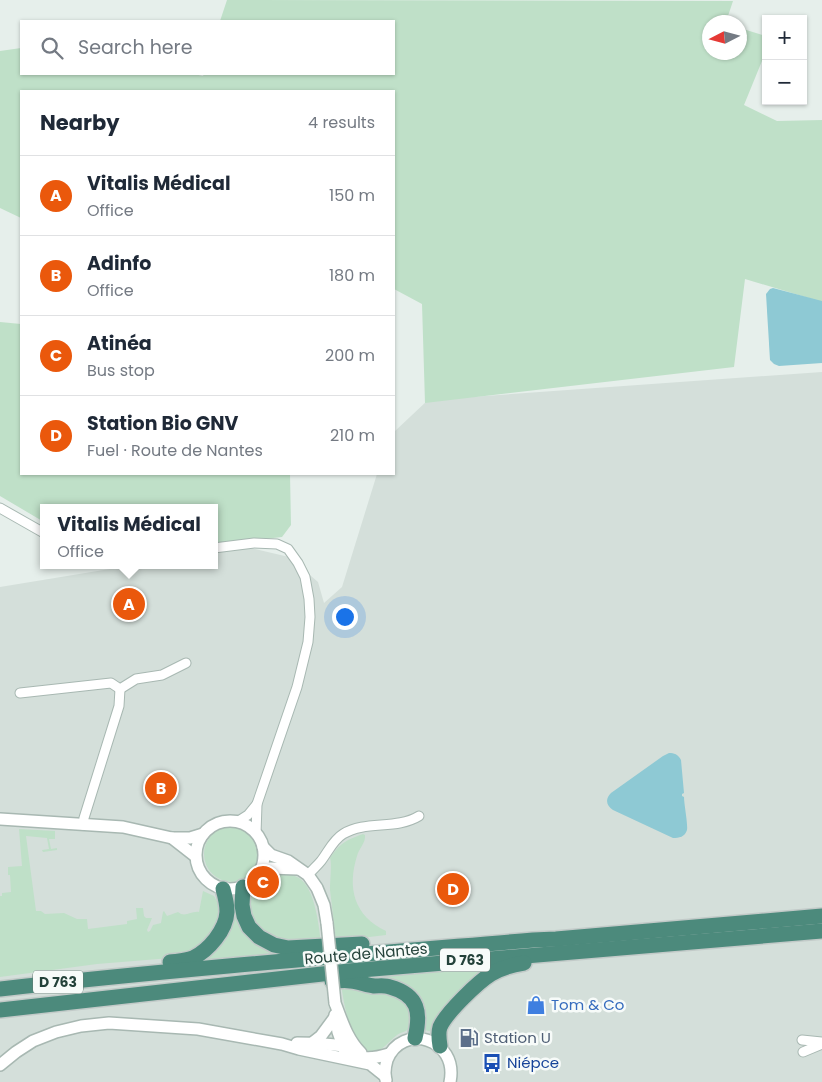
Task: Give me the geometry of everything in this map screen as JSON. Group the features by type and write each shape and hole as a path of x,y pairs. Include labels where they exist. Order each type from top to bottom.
{"highway":[{"path":"243,886 242,905 249,927 259,937 274,945 288,948 392,942 500,932 533,940"},
{"path":"115,976 131,966 191,958 210,946 220,931 227,914 226,898 223,889"},
{"name":"Route de Nantes","path":"0,989 115,976 822,916"},
{"name":"Route de Nantes","path":"0,1010 307,975 822,931"},
{"path":"440,1046 438,1036 440,1027 447,1015 491,974 510,965 559,960 582,950"},
{"path":"307,975 320,981 351,981 373,986 388,986 402,992 411,999 416,1007 418,1016 415,1038"}],"street":[{"path":"0,508 40,531"},
{"path":"218,548 254,543 277,544 288,549 305,577 309,599 310,617 306,651 297,687 257,804 256,834"},
{"path":"120,689 136,679 162,675 186,663"},
{"path":"20,693 111,684 120,689"},
{"path":"83,825 119,706 120,689"},
{"path":"237,822 257,804"},
{"path":"259,872 270,868 303,872 321,861 332,844 342,834 376,825 412,820 419,816"},
{"path":"0,820 123,827 172,838 190,838 203,834"},
{"path":"237,822 248,827 256,834 262,847 262,864 252,881 233,889 223,889 212,885 198,867 195,856 197,844 203,834 218,823 237,822"},
{"path":"172,838 195,856"},
{"path":"262,847 271,855 288,861 303,872 317,888 324,905 327,923 338,1032 342,1047 352,1060"},
{"path":"335,1003 352,1042 368,1058"},
{"path":"312,1043 321,1036 335,1017"},
{"path":"0,1065 33,1041 56,1032 81,1026 109,1024 198,1029 282,1044 370,1064 385,1079"},
{"path":"385,1079 385,1065 389,1054 404,1042 415,1038 429,1040 440,1046 446,1053 452,1074 450,1082"},
{"path":"802,1040 822,1043"},
{"path":"282,1044 312,1043 350,1048 356,1055 368,1058 389,1054"},
{"path":"803,1052 822,1043"}],"shaded area":[{"path":"822,372 822,1082 0,1082 0,587 110,569 218,569 218,551 247,547 289,557 318,582 324,603 342,587 377,475 395,475 395,431 428,400"}],"green space":[{"path":"227,0 733,1 728,15 702,15 702,60 747,60 747,30 762,35 762,61 744,105 777,121 822,120 822,302 745,279 734,367 425,403 422,304 395,290 395,90 20,90 20,218 0,208 0,51 20,48 20,75 395,75 395,20 220,20"},
{"path":"0,322 20,324 20,475 290,475 291,525 282,537 218,545 218,504 40,504 40,520 0,496"},
{"path":"232,826 247,831 255,839 260,854 255,869 247,877 232,882 217,877 209,869 204,854 209,839 217,831"},
{"path":"19,829 55,831 55,839 49,839 51,849 57,848 57,850 43,852 42,850 49,849 47,838 26,836 36,911 41,911 45,914 64,913 77,919 87,919 88,929 127,924 127,921 137,919 136,908 143,908 144,916 152,918 147,930 148,932 153,925 161,923 164,911 167,916 178,912 187,914 199,912 203,891 214,896 218,903 219,917 213,934 188,954 171,958 97,964 0,977 0,896 2,896 2,893 11,892 8,867 22,866"},
{"path":"363,834 365,835 364,841 354,868 353,890 360,909 375,925 386,931 386,935 336,941 330,890 330,858 344,843"},
{"path":"280,873 299,878 309,890 315,908 321,943 281,943 259,932 251,922 247,898 270,875"},
{"path":"230,901 237,901 247,929 309,952 217,961 199,959"},
{"path":"488,966 484,975 433,1032 425,1030 425,1012 421,1000 387,981 386,974"},
{"path":"341,985 382,987 412,1006 410,1028 397,1035 379,1050 369,1051 362,1047 355,1038 351,1028"}],"water":[{"path":"773,288 822,301 822,363 779,366 770,360 766,294"},
{"path":"669,753 676,754 681,760 684,793 682,796 684,797 687,823 685,834 675,838 613,810 607,802 611,793"}],"place":[{"name":"Vitalis Médical","path":"129,604"},
{"name":"Adinfo","path":"161,788"},
{"name":"Atinéa","path":"263,882"},
{"name":"Station Bio GNV","path":"453,889"},
{"name":"Tom & Co","path":"536,1005"},
{"name":"Station U","path":"469,1038"},
{"name":"Niépce","path":"492,1063"}]}
